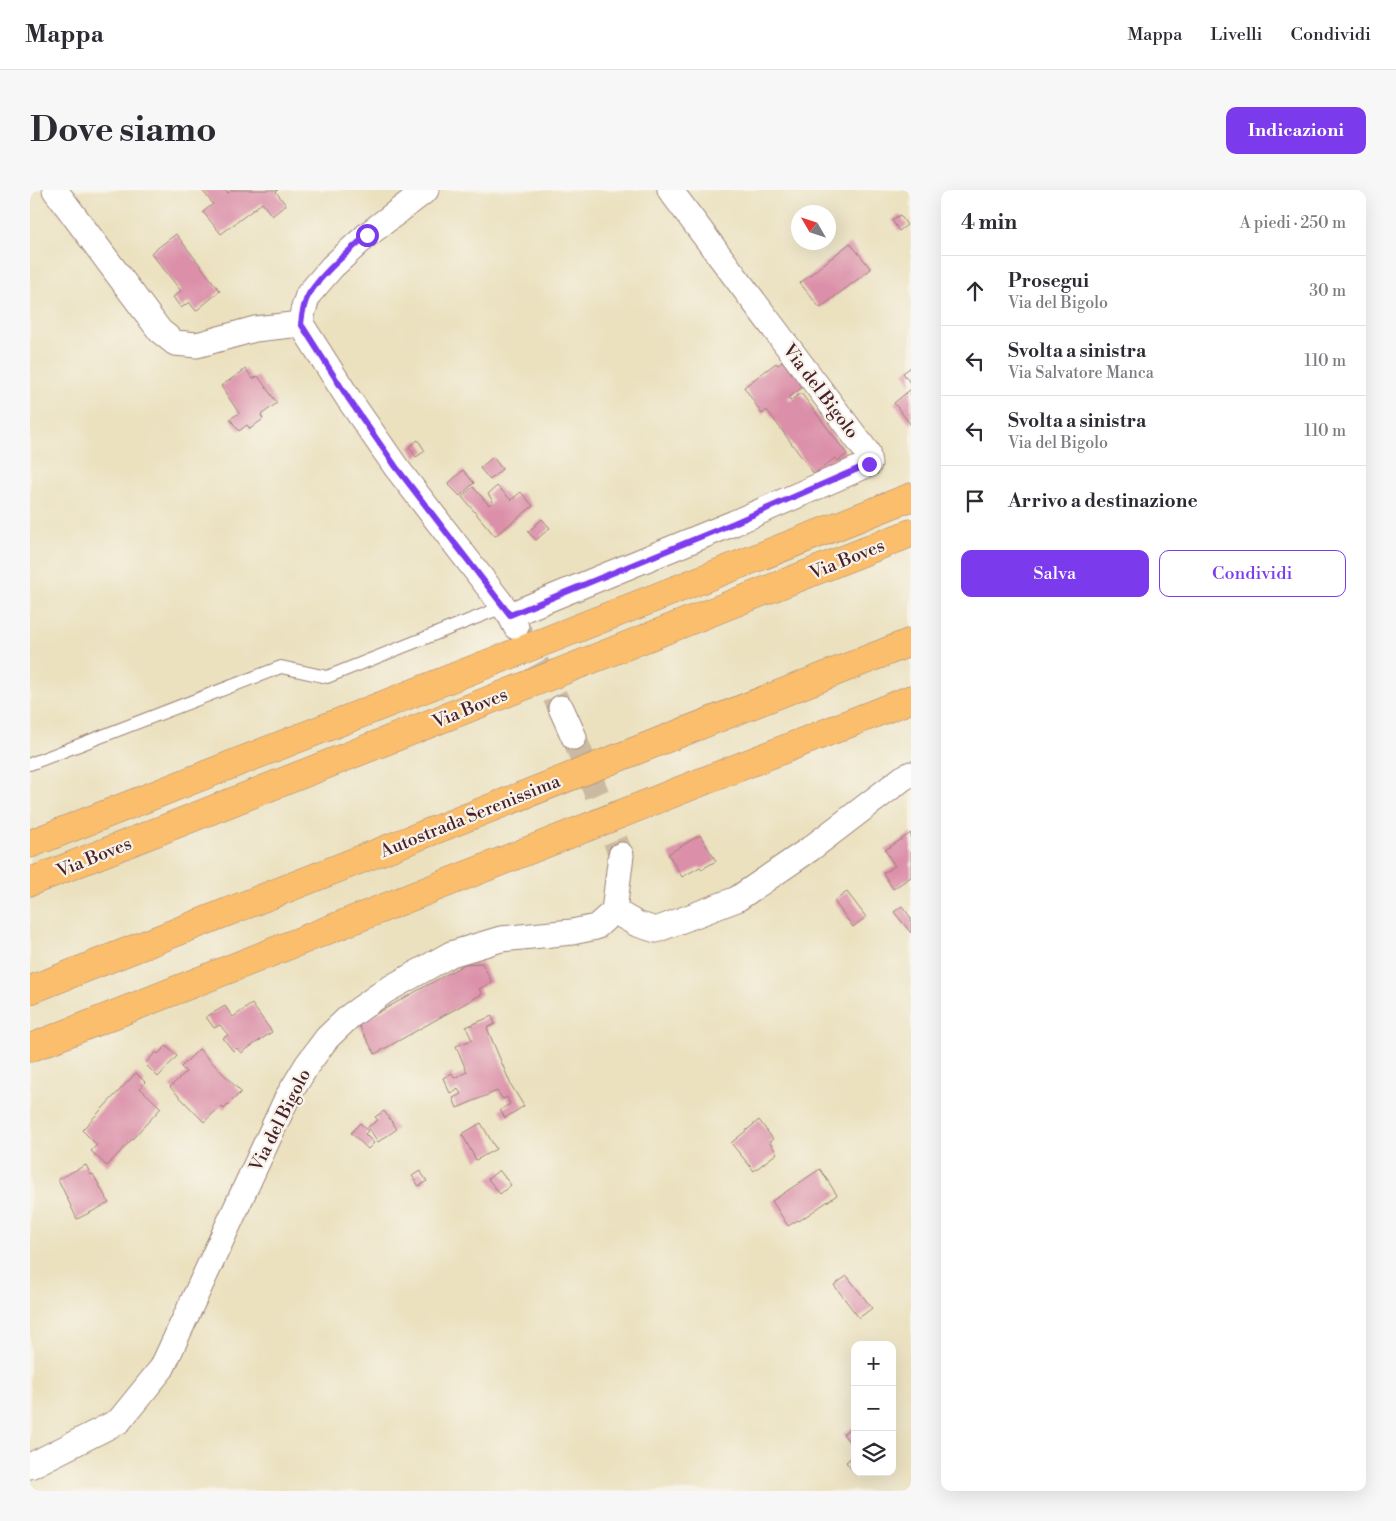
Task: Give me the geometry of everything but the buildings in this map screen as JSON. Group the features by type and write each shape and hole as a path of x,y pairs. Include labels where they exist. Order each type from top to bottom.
{"highway":[{"name":"Via Boves","path":"30,844 911,497"},
{"name":"Via Boves","path":"30,882 911,533"},
{"name":"Autostrada Serenissima","path":"30,990 911,642"},
{"path":"30,1048 911,699"}],"street":[{"path":"56,190 160,331 175,342 197,346 255,329 301,324"},
{"path":"426,190 367,235 332,268 308,295 301,324 348,398 396,467 510,616"},
{"name":"Via del Bigolo","path":"510,616 734,523 869,464 867,452 670,190"},
{"path":"561,708 574,738"},
{"path":"621,855 614,910 636,924 656,930 737,899 810,849 903,778 911,774"},
{"name":"Via del Bigolo","path":"30,1466 119,1422 162,1368 287,1098 307,1065 327,1038 350,1016 385,991 451,954 501,940 572,932 596,927 614,910"}],"lane":[{"path":"30,764 281,667 327,677 510,616"}],"tunnel":[{"path":"519,631 561,708"},
{"path":"574,737 621,855"}],"route":[{"path":"367,235 320,280 308,295 301,324 348,398 396,467 510,615 734,523 869,464"}]}
